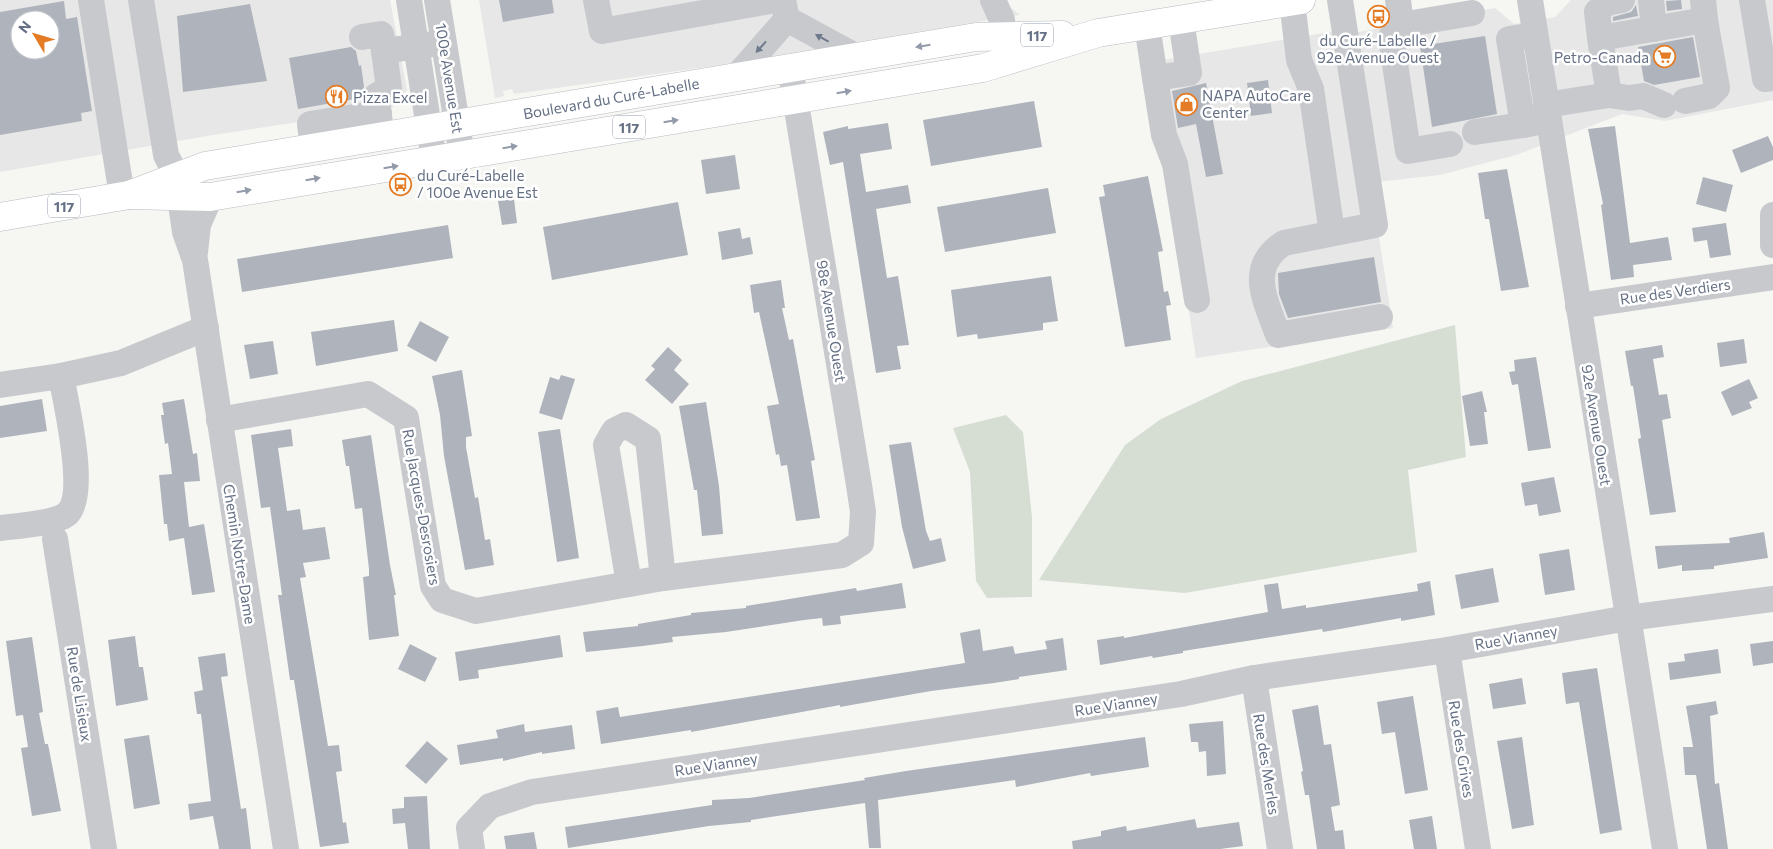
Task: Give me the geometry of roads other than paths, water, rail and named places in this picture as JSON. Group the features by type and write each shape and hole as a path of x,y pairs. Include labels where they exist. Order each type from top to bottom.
{"main road":[{"name":"Boulevard du Curé-Labelle","path":"178,187 205,166 313,148 381,125 430,129 976,37 1006,48 1297,1"},
{"name":"Boulevard du Curé-Labelle","path":"0,217 178,187 210,197 796,100 983,68 1006,48"}],"street":[{"path":"91,0 125,195"},
{"name":"Chemin Notre-Dame","path":"141,0 166,154 178,187 184,232 195,260 286,849"},
{"path":"409,0 434,160"},
{"name":"100e Avenue Est","path":"437,0 462,155"},
{"path":"596,0 602,31 782,6 857,56"},
{"path":"993,0 1002,20 1006,48"},
{"path":"1340,0 1375,225 1284,243 1277,248 1260,272 1278,335 1380,317"},
{"name":"92e Avenue Ouest","path":"1530,0 1665,849"},
{"path":"1610,95 1597,12 1606,3 1622,0"},
{"path":"1651,0 1654,29"},
{"path":"1752,0 1765,79 1773,78"},
{"path":"1297,1 1299,60 1311,89 1332,233"},
{"path":"737,76 782,6"},
{"path":"1475,132 1522,125 1547,113 1610,95 1628,98 1643,96 1674,103 1708,96 1716,88 1704,10 1654,29 1600,38"},
{"path":"1450,144 1408,151 1391,26 1472,14"},
{"path":"1155,78 1189,73 1181,20"},
{"path":"1147,25 1164,135 1175,164 1197,300"},
{"path":"362,37 381,34 389,88 376,96 381,125"},
{"path":"1522,125 1509,39 1535,34"},
{"path":"384,51 444,42"},
{"path":"790,67 796,100"},
{"name":"98e Avenue Ouest","path":"796,100 863,512 861,543"},
{"name":"Chemin Notre-Dame","path":"195,260 198,225 210,197"},
{"path":"1773,215 1773,245"},
{"name":"Rue des Verdiers","path":"1578,306 1773,277"},
{"path":"0,385 61,376 121,363 206,328"},
{"path":"0,528 58,519 68,513 76,496 74,449 61,376"},
{"name":"Rue Jacques-Desrosiers","path":"220,420 368,394 406,418 433,586 442,600 476,611 663,578 842,555 861,543"},
{"path":"629,584 606,445 614,431 626,424 648,439 663,578"},
{"name":"Rue de Lisieux","path":"56,540 104,849"},
{"name":"Rue Vianney","path":"471,839 490,806 532,792 1181,694 1254,678 1447,650 1628,618 1773,598"},
{"name":"Rue des Grives","path":"1447,650 1478,849"},
{"name":"Rue des Merles","path":"1254,678 1280,849"}],"place":[{"name":"du Curé-Labelle / 92e Avenue Ouest","path":"1378,17"},
{"name":"Petro-Canada","path":"1665,57"},
{"name":"Pizza Excel","path":"337,97"},
{"name":"NAPA AutoCare Center","path":"1186,104"},
{"name":"du Curé-Labelle / 100e Avenue Est","path":"401,184"}]}
